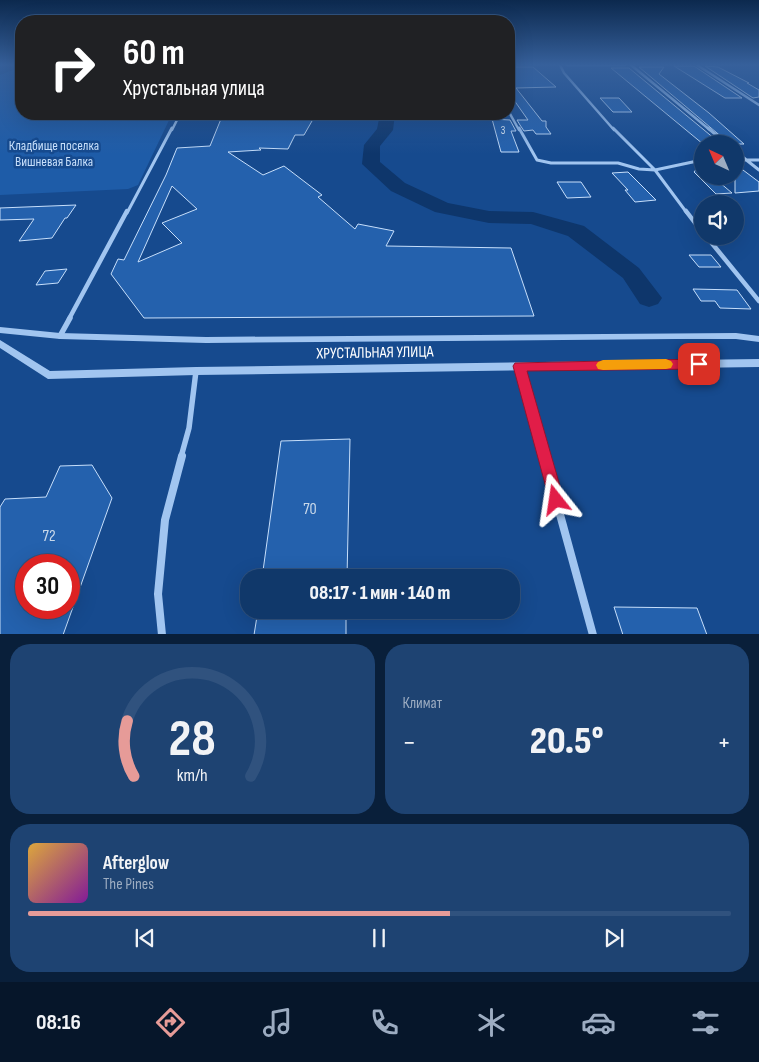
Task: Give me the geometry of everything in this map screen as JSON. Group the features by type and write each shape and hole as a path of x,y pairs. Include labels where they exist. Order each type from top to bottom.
{"street":[{"path":"582,95 604,120 655,170 694,221"},
{"path":"667,95 716,135"},
{"path":"743,95 759,105"},
{"path":"60,336 177,120"},
{"path":"514,120 537,160 551,163 618,162 639,169 655,170 694,162"},
{"path":"744,158 759,170"},
{"path":"747,160 759,160"},
{"path":"713,245 759,301"},
{"name":"ХРУСТАЛЬНАЯ УЛИЦА","path":"0,330 60,336 206,340 675,336 736,336 759,339"},
{"name":"ХРУСТАЛЬНАЯ УЛИЦА","path":"0,343 48,375 196,371 759,363"},
{"path":"520,366 593,634"},
{"path":"162,634 158,594 165,520 189,428 196,371"}],"green space":[{"name":"Кладбище поселка Вишневая Балка","path":"0,95 15,95 15,120 169,120 138,185 128,189 0,195"}],"building":[{"path":"515,95 521,95 542,121 546,121 546,127 551,134 536,134 533,130 524,131 517,120 528,120 515,102"},
{"path":"643,95 661,95 710,135 694,135 694,137"},
{"path":"672,95 685,95 734,135 719,135"},
{"path":"720,95 737,95 742,98 725,98"},
{"path":"748,95 759,95 759,97 753,98"},
{"path":"600,98 619,98 632,112 613,112"},
{"path":"221,120 313,120 304,135 295,135 288,149 259,148 261,150 228,152 263,175 284,166 322,195 318,197 355,229 358,224 394,231 386,246 511,248 534,316 144,318 111,274 118,259 124,260 166,175 177,148 210,146","holes":["172,186 197,209 162,223 182,243 138,262"]},
{"path":"492,120 510,120 516,131 511,131 519,152 501,152"},
{"path":"744,171 759,182 759,191 735,193 735,185 744,185"},
{"path":"628,172 656,200 635,202 625,190 628,190 612,173"},
{"path":"557,182 581,182 591,197 567,198"},
{"path":"707,185 723,185 732,193 716,194"},
{"path":"76,205 52,238 19,241 34,219 0,220 0,208"},
{"path":"689,255 711,255 721,267 699,267"},
{"path":"67,269 58,283 36,285 45,271"},
{"path":"693,289 737,290 751,309 720,308 715,301 701,301"},
{"path":"350,439 347,569 263,569 281,441"},
{"path":"92,465 112,498 80,587 80,554 15,554 15,619 69,619 63,634 0,634 0,507 5,499 46,497 60,466"},
{"path":"614,607 697,608 707,634 623,634"},
{"path":"257,619 346,619 346,634 254,634"}],"waterway":[{"path":"386,120 385,130 372,145 371,164 398,187 442,208 489,217 533,218 576,231 631,273 649,298"}],"slow traffic":[{"path":"603,365 666,364"}],"route":[{"path":"556,500 520,366 699,364"}]}
